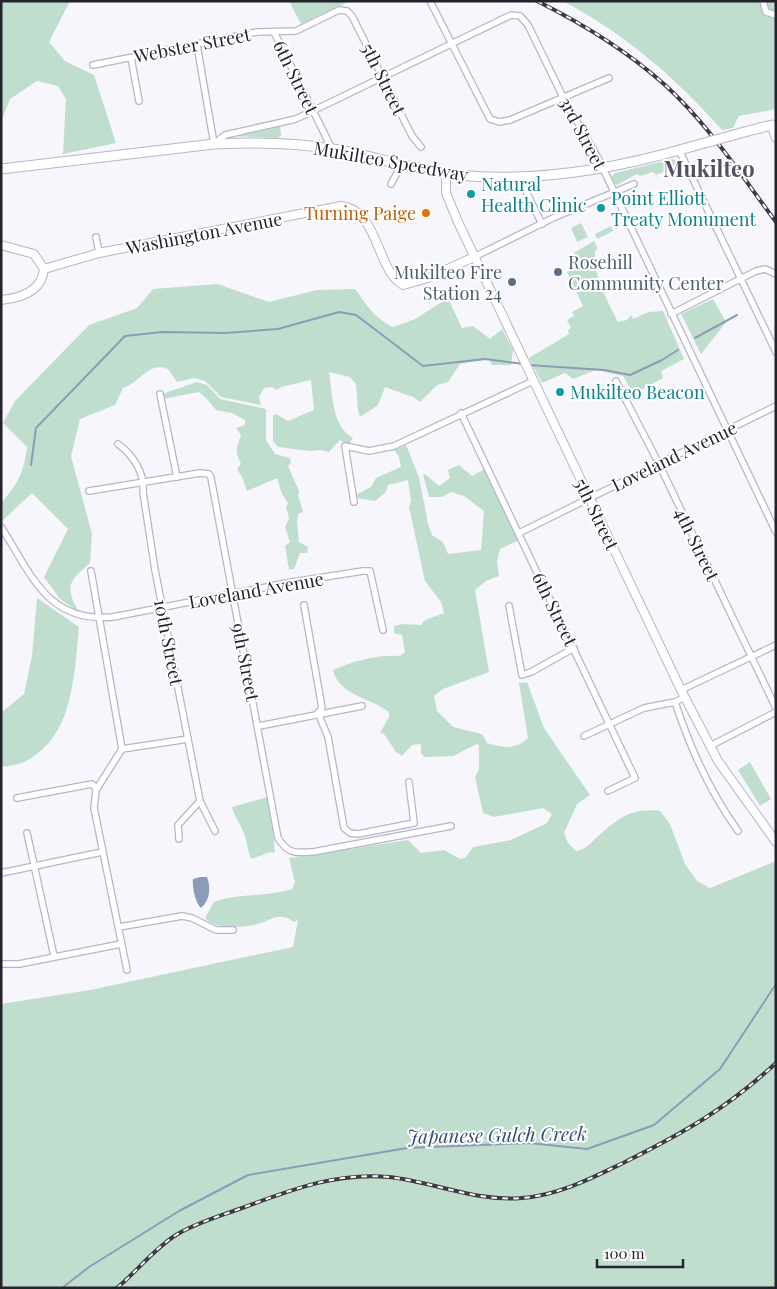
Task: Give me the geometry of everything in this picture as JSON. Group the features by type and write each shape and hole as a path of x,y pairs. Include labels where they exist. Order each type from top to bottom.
{"main road":[{"name":"Mukilteo Speedway","path":"1,169 214,144 278,143 332,149 401,166 446,173 519,177 603,168 679,150 774,124"},
{"path":"774,124 776,137"},
{"name":"5th Street","path":"446,173 448,201 683,694 710,746 776,842"},
{"name":"Washington Avenue","path":"44,269 99,253 341,206 350,208 362,216 398,282 407,286 474,257"},
{"path":"1,245 34,254 44,269 42,279 33,290 17,297 1,300"}],"street":[{"path":"430,1 490,119 499,122 510,120 608,78"},
{"path":"763,1 766,12 776,15"},
{"name":"Webster Street","path":"93,65 257,32 296,31 339,10 348,11"},
{"name":"5th Street","path":"348,11 384,78 412,136 421,147"},
{"name":"3rd Street","path":"453,43 510,15 520,16 528,25 563,97 603,168 776,532"},
{"name":"6th Street","path":"274,32 332,149"},
{"path":"197,45 214,144 225,135 296,119 453,43"},
{"path":"131,58 139,101"},
{"path":"679,150 776,352"},
{"path":"391,184 401,166"},
{"path":"519,177 542,224"},
{"path":"474,257 542,224 634,184"},
{"path":"96,237 99,253"},
{"path":"672,314 741,278 765,269 774,272"},
{"path":"354,502 345,446 356,450 383,449 533,381"},
{"name":"4th Street","path":"616,381 659,464 776,708"},
{"path":"89,491 144,484 177,477 160,394"},
{"name":"Loveland Avenue","path":"518,533 776,406"},
{"name":"6th Street","path":"461,413 636,778 608,791"},
{"name":"10th Street","path":"118,444 132,456 144,484 143,492 162,608 200,801 215,831"},
{"name":"9th Street","path":"177,477 200,473 208,474 213,484 259,726 278,838 285,849 297,853 313,852 451,826"},
{"name":"Loveland Avenue","path":"1,527 51,601 74,615 100,618 234,595 292,582 363,571 370,572 383,630"},
{"path":"91,571 122,749 97,789 94,808 126,970"},
{"path":"304,604 322,708 318,713"},
{"path":"509,606 522,675 574,648"},
{"path":"584,736 644,708 675,702 683,694 751,657 776,646"},
{"path":"675,702 695,756 727,816 738,831"},
{"path":"259,726 318,713 362,706"},
{"path":"710,746 776,712"},
{"path":"318,713 328,737 344,828 350,833 358,834 414,823 408,782"},
{"path":"122,749 188,739"},
{"path":"17,798 92,784 97,789"},
{"path":"180,839 178,824 200,801"},
{"path":"27,833 54,956"},
{"path":"1,873 102,852"},
{"path":"119,927 182,916 192,918 216,930 233,930"},
{"path":"1,964 19,964 121,944"}],"green space":[{"path":"1,1 70,1 49,42 65,61 94,75 116,143 63,154 66,99 58,86 37,81 10,99 1,122"},
{"path":"289,1 345,1 346,3 301,24"},
{"path":"563,1 776,1 776,109 739,116 733,128 722,130 668,75 648,58 608,28"},
{"path":"280,125 281,136 278,138 232,136"},
{"path":"673,159 681,165 656,175 653,172 640,176 637,174 617,185 611,177 615,173"},
{"path":"581,223 588,237 577,242 571,228"},
{"path":"611,226 613,231 597,239 595,234"},
{"path":"594,241 598,249 595,251 595,261 598,279 618,322 627,320 631,315 633,319 649,312 663,311 684,359 661,371 663,378 634,394 623,376 596,370 573,379 565,373 542,383 529,358 569,334 568,330 571,328 567,320 574,316 572,312 583,306 567,272 579,267 579,257 576,258 574,253"},
{"path":"217,284 269,302 317,290 355,289 376,315 393,327 415,319 448,298 462,328 473,326 490,339 502,329 513,350 511,365 492,365 489,359 460,364 448,382 437,385 420,402 413,397 385,387 378,405 360,417 356,384 350,377 329,372 334,409 341,425 353,438 348,445 340,440 329,452 278,447 273,441 273,415 276,414 288,421 314,410 311,380 281,387 277,390 272,387 264,388 259,397 261,405 221,397 205,381 194,378 177,382 168,369 161,367 149,370 123,388 115,405 80,419 71,456 92,534 90,563 73,580 70,590 79,612 60,599 44,577 68,529 32,493 1,520 1,503 12,490 19,477 27,447 3,423 15,401 89,325 137,308 153,289"},
{"path":"713,299 726,322 701,354 681,314"},
{"path":"197,382 207,385 220,399 266,409 266,440 275,454 290,458 291,463 288,466 299,491 298,495 303,512 298,514 297,521 299,542 308,547 307,553 300,553 294,569 289,570 285,546 290,542 285,527 289,518 286,507 288,503 282,494 277,478 247,491 237,469 241,464 237,450 241,435 236,428 245,425 245,420 232,413 216,410 199,392 163,399 162,394"},
{"path":"406,445 419,477 432,535 443,542 448,554 481,550 484,511 464,496 451,492 442,497 429,497 423,475 425,474 439,486 450,478 448,470 459,465 472,476 485,469 519,540 500,549 497,561 499,576 486,581 475,590 489,672 443,689 434,696 437,711 453,727 482,734 487,743 504,747 518,745 528,738 519,683 527,682 544,728 590,795 577,804 564,833 568,843 576,851 587,846 624,816 649,810 660,811 670,824 685,864 697,881 710,888 776,861 776,1288 1,1288 1,1004 90,990 293,947 298,920 294,922 279,917 260,924 235,927 214,924 205,918 214,902 233,897 292,889 295,882 289,858 408,840 421,853 444,850 460,859 465,858 473,847 511,840 547,823 552,814 543,808 494,817 483,813 475,777 479,769 479,746 477,744 453,756 424,757 421,753 421,744 412,745 402,756 396,752 384,734 380,733 389,717 389,712 357,696 342,686 336,679 333,670 357,661 374,657 400,656 405,652 402,635 394,633 394,626 403,624 421,625 425,620 444,613 441,602 425,581 409,507 411,501 408,480 388,485 386,492 375,501 357,498 356,495 371,487 376,478 401,467 399,457 394,450"},
{"path":"37,598 79,627 73,684 62,721 53,738 41,751 24,762 1,767 1,713 24,694 32,656"},
{"path":"750,762 771,799 760,806 738,770"},
{"path":"267,797 272,815 275,853 271,852 251,859 245,836 232,807"}],"water":[{"path":"207,877 209,885 208,898 201,908 196,898 193,882 193,879"}],"waterway":[{"path":"31,465 36,428 125,336 162,332 225,333 278,329 339,312 356,315 423,366 485,359 524,364"},
{"path":"695,338 737,315"},
{"path":"528,365 604,370 630,375 678,350"},
{"name":"Japanese Gulch Creek","path":"62,1288 89,1267 179,1211 248,1175 407,1148 529,1143 587,1149 654,1125 720,1069 776,984"}],"railway":[{"path":"537,1 604,38 665,85 710,133 776,222"},
{"path":"117,1288 160,1247 176,1235 208,1220 278,1195 332,1180 369,1176 389,1177 488,1197 505,1198 522,1198 562,1190 613,1168 686,1130 740,1094 776,1063"}],"place":[{"name":"Natural Health Clinic","path":"471,194"},
{"name":"Point Elliott Treaty Monument","path":"601,208"},
{"name":"Turning Paige","path":"426,213"},
{"name":"Rosehill Community Center","path":"558,272"},
{"name":"Mukilteo Fire Station 24","path":"512,282"},
{"name":"Mukilteo Beacon","path":"560,392"}],"district":[{"name":"Mukilteo","path":"709,168"}]}
